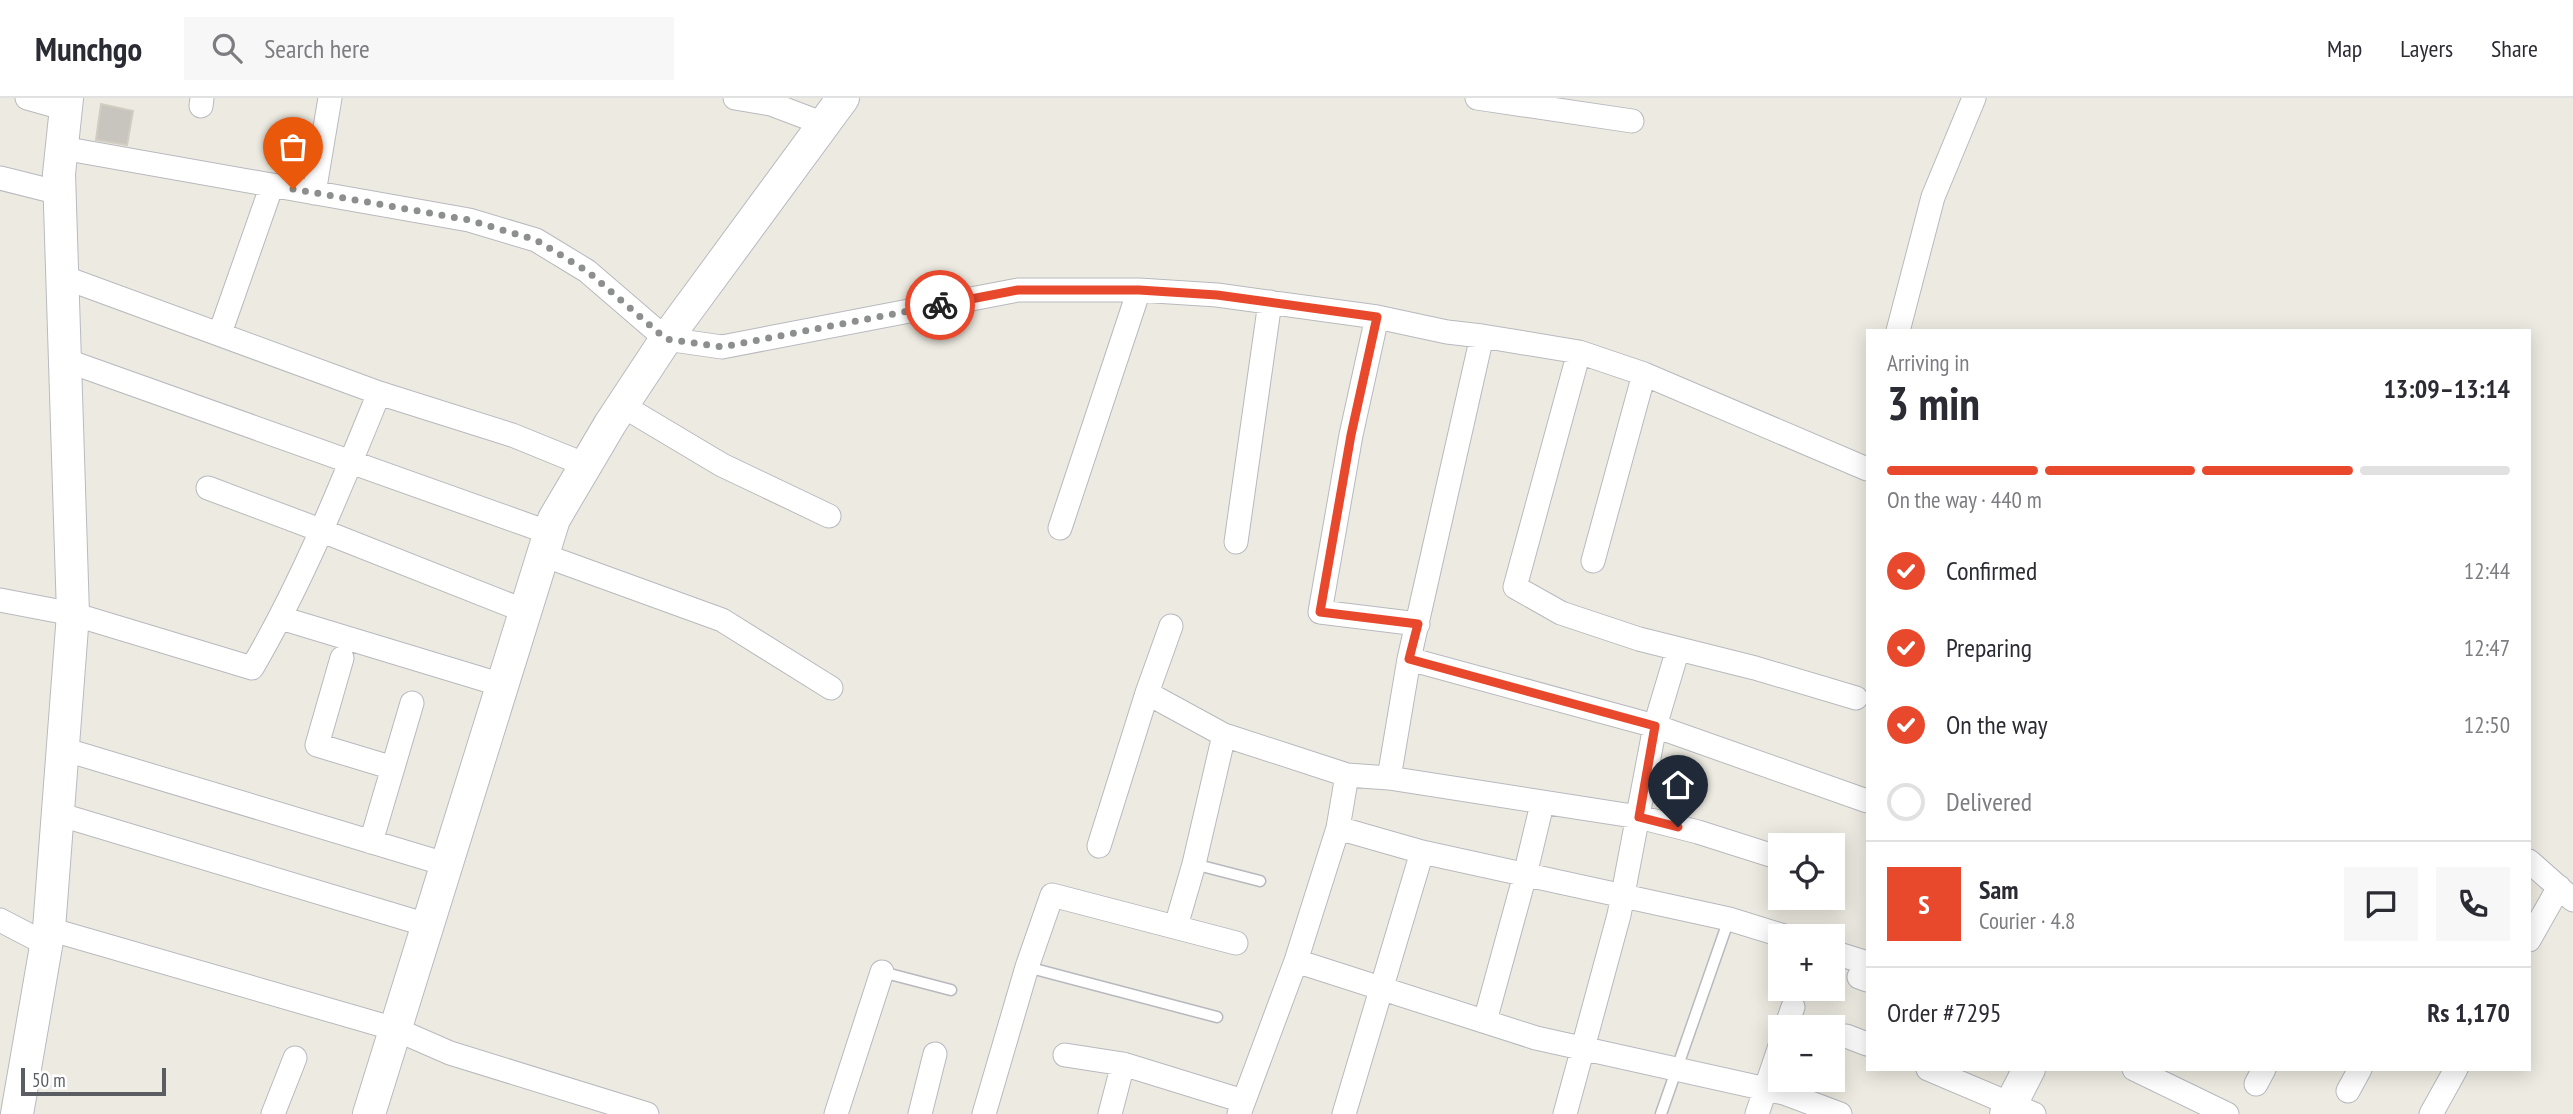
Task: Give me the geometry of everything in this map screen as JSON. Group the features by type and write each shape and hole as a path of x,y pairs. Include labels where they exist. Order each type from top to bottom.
{"street":[{"path":"12,1096 47,936 74,614 60,193 66,104 27,98"},
{"path":"314,193 330,98"},
{"path":"735,98 771,104 824,124"},
{"path":"369,1114 554,519 666,339 843,98"},
{"path":"1477,98 1632,121"},
{"path":"1899,329 1933,197 1974,98"},
{"path":"62,148 469,220 536,240 587,271 666,339 722,347 1018,290 1139,290 1217,295 1377,317 1447,332 1482,335 1578,352 1644,374 1866,466"},
{"path":"0,178 60,193"},
{"path":"220,333 272,185"},
{"path":"62,277 379,393 512,435 586,465"},
{"path":"1060,528 1139,290"},
{"path":"1236,542 1270,302"},
{"path":"1377,317 1351,435 1320,612 1418,624"},
{"path":"1389,778 1409,659 1482,335"},
{"path":"1578,352 1515,587 1561,613 1639,639 1755,667 1856,698"},
{"path":"65,360 351,462 546,544 722,620 831,688"},
{"path":"1593,561 1644,374"},
{"path":"0,600 74,614 252,668 281,618 379,393"},
{"path":"623,405 722,465 830,516"},
{"path":"208,488 525,611"},
{"path":"281,618 502,685"},
{"path":"1099,846 1171,626"},
{"path":"1565,1114 1619,915 1620,897 1639,817 1655,726 1678,649"},
{"path":"342,658 317,745 393,768"},
{"path":"1409,659 1655,726 1866,801"},
{"path":"1147,693 1224,735 1347,775 1389,778 1542,804 1639,817 1698,831 1768,854"},
{"path":"371,842 412,703"},
{"path":"1176,926 1194,864 1224,735"},
{"path":"63,749 445,864"},
{"path":"1065,1055 1123,1064 1241,1108 1296,961 1338,828 1347,775"},
{"path":"1485,1021 1542,804"},
{"path":"58,814 427,925"},
{"path":"1338,828 1422,852 1729,919 1768,931"},
{"path":"1344,1114 1422,852"},
{"path":"2531,863 2566,893 2531,937"},
{"path":"984,1114 1027,967 1052,895 1236,943"},
{"path":"0,920 47,936 395,1029 450,1053 647,1114"},
{"path":"1296,961 1536,1038 1784,1093 1840,1114"},
{"path":"1845,961 1862,972"},
{"path":"835,1114 882,972"},
{"path":"920,1114 935,1054"},
{"path":"273,1114 295,1058"},
{"path":"1110,1114 1123,1064"},
{"path":"1932,1071 2017,1111 2028,1071"},
{"path":"2138,1071 2227,1114"},
{"path":"2348,1091 2360,1071"},
{"path":"2431,1114 2455,1071"},
{"path":"1757,1114 1768,1080"}],"lane":[{"path":"1194,864 1260,881"},
{"path":"1661,1114 1729,919"},
{"path":"1027,967 1217,1017"},
{"path":"882,972 951,990"}],"building":[{"path":"101,104 133,111 127,145 96,140"}],"way so far":[{"path":"293,189 469,220 536,240 587,271 666,339 722,347 940,305"}],"route":[{"path":"940,305 1018,290 1139,290 1217,295 1377,317 1351,435 1320,612 1418,624 1409,659 1655,726 1639,817 1678,827"}]}
